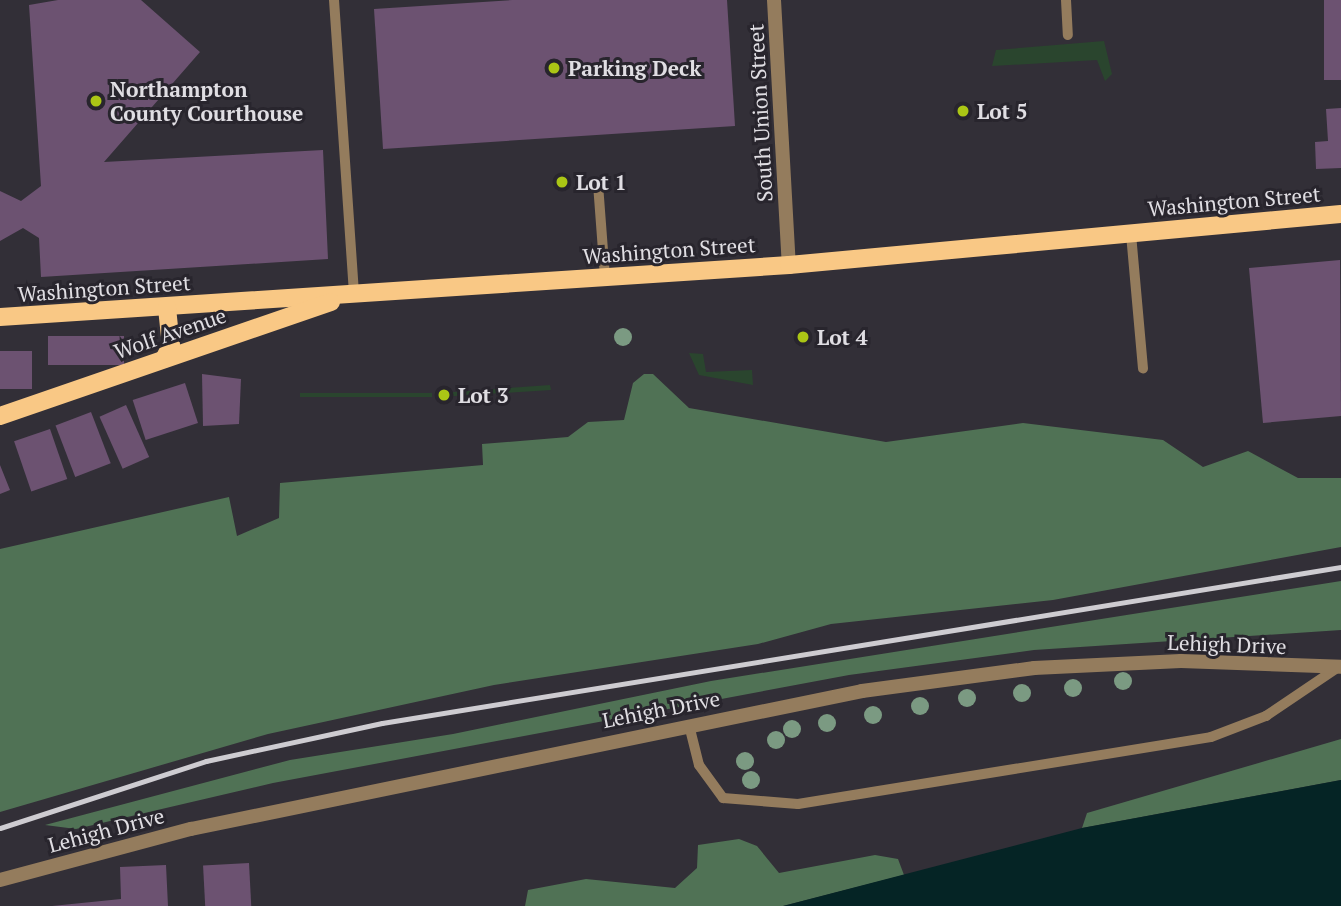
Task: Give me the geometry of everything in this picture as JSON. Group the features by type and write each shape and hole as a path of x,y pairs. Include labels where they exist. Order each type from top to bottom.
{"main road":[{"name":"Washington Street","path":"0,317 789,265 1341,214"},
{"name":"Wolf Avenue","path":"0,416 354,294"},
{"path":"164,359 171,346 167,307"}],"street":[{"name":"South Union Street","path":"774,0 789,265"},
{"name":"Lehigh Drive","path":"0,880 191,829 862,691 1034,668 1181,660 1339,667"}],"lane":[{"path":"334,0 354,294"},
{"path":"1066,0 1068,35"},
{"path":"598,184 605,277"},
{"path":"1131,234 1143,368"},
{"path":"689,725 699,765 723,798 798,804 1211,737 1266,716 1339,667"}],"green space":[{"path":"1104,41 1112,74 1105,81 1097,60 992,66 996,50"},
{"path":"689,353 703,354 706,372 752,370 753,385 699,375"},
{"path":"644,374 653,374 689,408 886,442 1023,423 1163,440 1203,467 1248,451 1298,478 1341,478 1341,547 1053,600 831,624 758,644 494,685 268,734 0,812 0,549 229,497 237,536 279,518 280,483 483,465 482,444 568,437 588,422 624,420 633,383"},
{"path":"550,385 551,390 440,397 440,393"},
{"path":"300,393 432,393 432,397 300,397"},
{"path":"1341,581 1341,630 1034,650 849,675 273,783 76,829 45,825 290,760 453,734 711,681"},
{"path":"1341,739 1341,780 1082,828 1087,813"},
{"path":"739,839 757,846 779,873 875,855 898,859 904,875 783,906 525,906 528,890 586,879 675,888 697,868 698,845"}],"shaded area":[{"path":"1341,780 1341,906 783,906 1082,828"}],"building":[{"name":"Northampton County Courthouse","path":"58,0 141,0 200,52 104,162 323,150 328,259 41,277 39,238 23,228 0,241 0,191 21,201 41,186 29,5"},
{"name":"Parking Deck","path":"512,0 727,0 735,126 383,149 374,9"},
{"path":"1324,0 1341,0 1341,80 1324,80"},
{"path":"1341,108 1341,168 1316,169 1315,142 1328,141 1326,109"},
{"path":"1340,260 1341,416 1263,423 1249,268"},
{"path":"48,336 124,336 124,365 48,365"},
{"path":"0,351 32,351 32,389 0,389"},
{"path":"202,374 241,379 239,424 203,426"},
{"path":"185,383 198,423 146,440 133,400"},
{"path":"126,405 149,457 123,469 100,417"},
{"path":"91,412 111,463 75,477 56,426"},
{"path":"50,429 67,479 31,491 14,441"},
{"path":"0,465 10,490 0,494"},
{"path":"249,863 251,906 205,906 203,865"},
{"path":"166,865 168,906 52,906 121,899 120,867"}],"railway":[{"path":"0,828 206,761 382,723 1341,567"}],"place":[{"name":"Parking Deck","path":"554,68"},
{"name":"Northampton County Courthouse","path":"96,101"},
{"name":"Lot 5","path":"963,111"},
{"name":"Lot 1","path":"562,182"},
{"name":"Lot 4","path":"803,337"},
{"name":"Lot 3","path":"444,395"}]}
